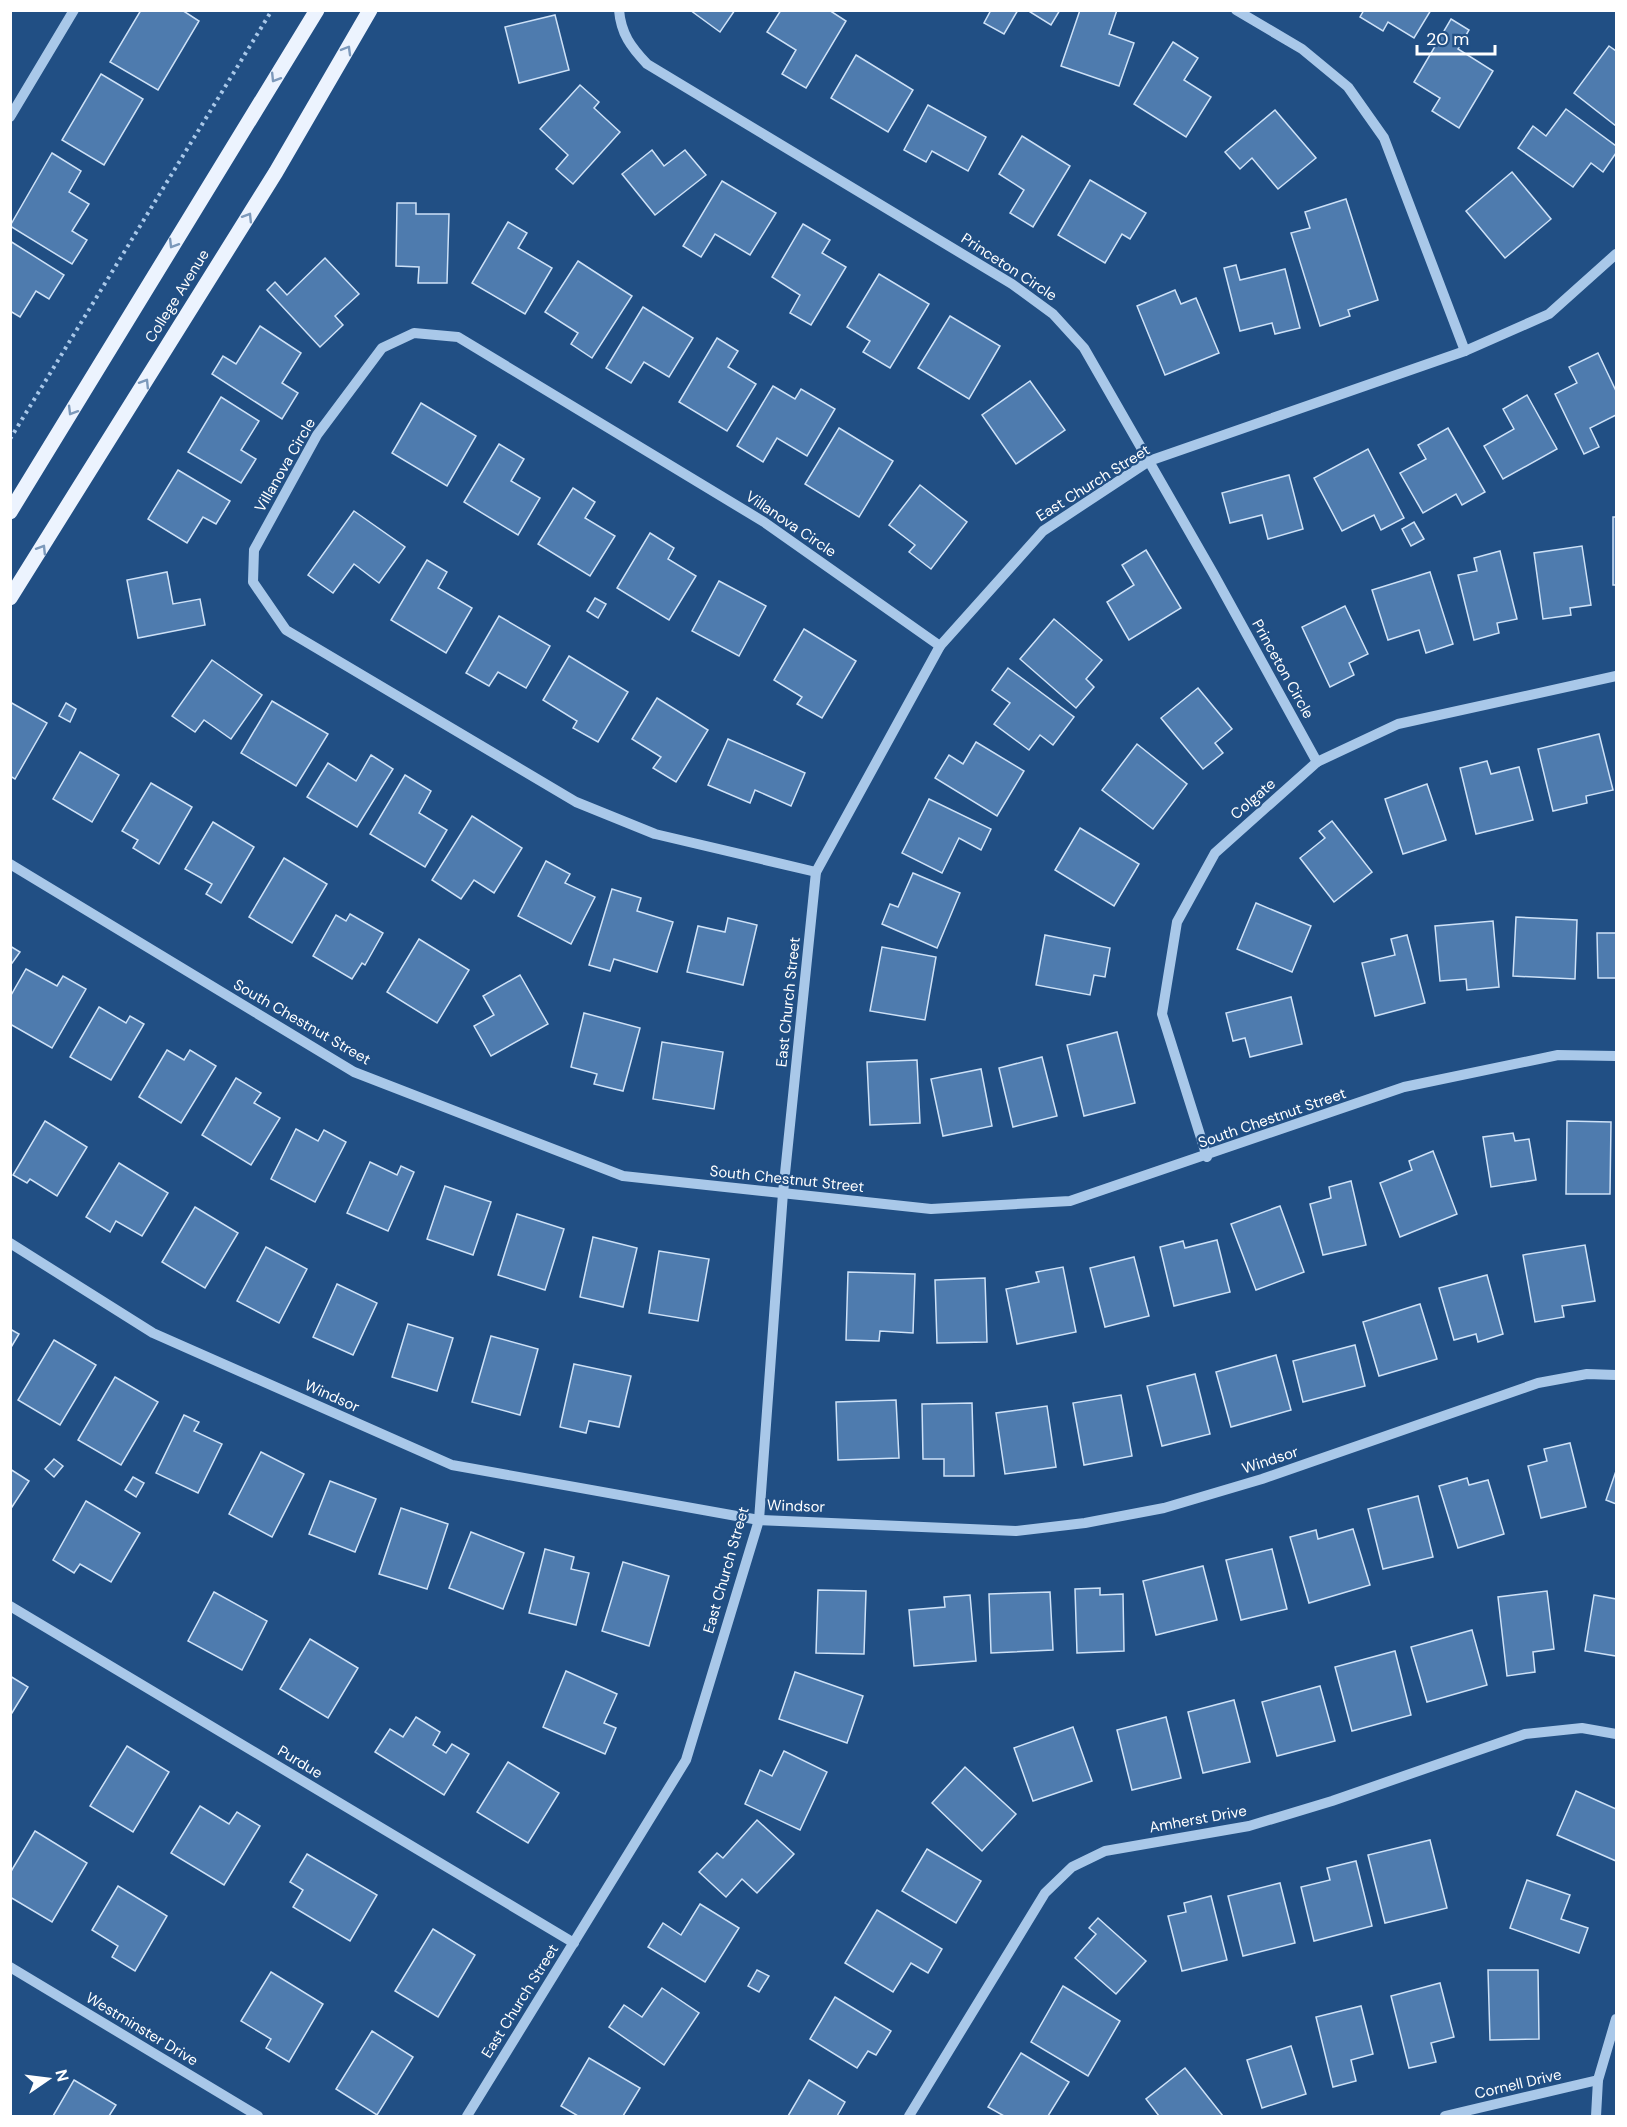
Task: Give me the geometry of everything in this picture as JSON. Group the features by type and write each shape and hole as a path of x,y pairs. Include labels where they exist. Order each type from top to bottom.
{"main road":[{"name":"College Avenue","path":"10,512 316,10"},
{"name":"College Avenue","path":"10,598 276,172 370,10"}],"street":[{"path":"10,117 74,10"},
{"name":"Princeton Circle","path":"619,10 620,29 632,49 647,64 1012,284 1053,314 1084,348 1317,762"},
{"path":"1236,10 1302,49 1348,87 1384,138 1465,351"},
{"name":"East Church Street","path":"467,2116 686,1760 759,1520 783,1193 816,872 940,646 1043,531 1149,461 1465,351 1550,314 1617,254"},
{"name":"Villanova Circle","path":"816,872 655,834 586,806 286,630 253,582 254,550 317,435 382,348 414,333 458,337 764,522 940,646"},
{"name":"Colgate","path":"1207,1157 1162,1014 1177,922 1215,853 1317,762 1398,724 1617,676"},
{"name":"South Chestnut Street","path":"10,864 354,1072 623,1176 931,1209 1070,1201 1207,1157 1404,1087 1558,1055 1617,1056"},
{"name":"Windsor","path":"10,1243 153,1333 452,1465 759,1520 1016,1531 1085,1523 1164,1508 1262,1479 1538,1383 1587,1374 1617,1375"},
{"name":"Purdue","path":"10,1606 574,1943"},
{"name":"Amherst Drive","path":"909,2116 1045,1893 1072,1867 1105,1851 1249,1826 1525,1734 1582,1728 1617,1734"},
{"name":"Westminster Drive","path":"10,1967 258,2116"},
{"path":"1596,2116 1598,2080 1617,2019"},
{"name":"Cornell Drive","path":"1445,2116 1598,2080"}],"path":[{"path":"10,439 272,10"}],"building":[{"path":"141,10 182,10 199,21 158,90 110,62"},
{"path":"690,10 735,10 720,32"},
{"path":"781,10 829,10 846,21 806,88 782,74 796,50 767,32"},
{"path":"991,10 1018,10 1004,34 984,23"},
{"path":"1027,10 1060,10 1051,25"},
{"path":"1080,10 1117,10 1109,34 1134,43 1119,86 1061,66"},
{"path":"1364,10 1431,10 1414,38 1388,22 1383,31 1360,17"},
{"path":"555,15 569,70 519,83 505,27"},
{"path":"1451,19 1469,30 1458,49 1493,71 1459,128 1432,111 1440,98 1414,82"},
{"path":"1173,42 1198,58 1184,80 1211,97 1186,137 1134,104"},
{"path":"1609,46 1616,51 1616,126 1574,93"},
{"path":"856,55 913,90 888,132 831,98"},
{"path":"101,74 143,99 104,165 62,140"},
{"path":"580,85 599,102 594,108 620,132 573,184 556,169 568,155 540,129"},
{"path":"928,105 986,137 968,171 932,151 926,162 904,150"},
{"path":"1566,109 1616,146 1616,153 1603,172 1591,163 1573,187 1518,148 1533,126 1546,136"},
{"path":"1275,110 1316,158 1278,189 1252,158 1240,169 1225,152"},
{"path":"1022,136 1070,166 1033,227 1010,213 1024,190 999,174"},
{"path":"652,150 664,166 685,150 706,175 655,215 622,174"},
{"path":"52,153 81,171 69,192 89,204 72,231 87,240 72,264 10,226"},
{"path":"1512,172 1551,219 1505,258 1466,211"},
{"path":"1090,180 1146,213 1130,239 1122,234 1105,263 1058,235"},
{"path":"722,181 776,213 750,255 715,234 701,257 683,246"},
{"path":"1346,199 1378,300 1348,310 1350,316 1320,326 1291,233 1310,228 1305,212"},
{"path":"397,203 416,203 416,214 449,214 447,283 418,283 419,267 396,266"},
{"path":"508,222 527,233 518,248 552,268 525,314 472,283"},
{"path":"803,224 830,240 822,253 846,267 811,325 790,313 800,295 772,277"},
{"path":"10,241 64,275 49,299 36,291 20,317 10,311"},
{"path":"325,258 359,294 335,316 343,325 320,347 267,290 275,282 287,295"},
{"path":"578,261 632,296 592,358 571,344 578,333 545,312"},
{"path":"1236,265 1240,280 1285,269 1300,328 1275,334 1272,323 1240,331 1224,268"},
{"path":"879,274 929,304 890,368 863,352 870,341 847,327"},
{"path":"1175,290 1181,304 1196,298 1219,353 1165,375 1137,306"},
{"path":"643,307 693,338 669,377 644,362 631,383 606,368"},
{"path":"950,316 1000,346 969,399 918,368"},
{"path":"260,326 301,353 282,383 298,393 282,419 212,374 223,356 236,364"},
{"path":"717,338 738,351 728,367 756,384 727,431 679,402"},
{"path":"1598,353 1616,391 1616,415 1590,428 1599,447 1584,454 1555,394 1577,383 1569,367"},
{"path":"1030,381 1065,430 1016,464 982,415"},
{"path":"773,386 795,399 801,389 835,409 807,456 777,438 763,462 737,446"},
{"path":"1527,395 1557,449 1503,479 1484,446 1514,429 1503,409"},
{"path":"221,397 259,421 241,450 256,459 241,483 188,452"},
{"path":"421,403 476,436 447,486 392,453"},
{"path":"839,428 893,461 859,517 805,484"},
{"path":"1448,428 1485,492 1462,505 1456,494 1423,513 1400,473 1426,459 1418,445"},
{"path":"499,444 524,459 511,481 540,498 518,535 464,502"},
{"path":"1368,449 1404,518 1381,530 1374,515 1342,531 1314,478"},
{"path":"178,470 230,501 216,524 203,517 187,543 148,519"},
{"path":"1289,475 1303,529 1268,539 1262,515 1230,523 1222,493"},
{"path":"920,485 967,522 931,569 909,552 915,545 889,525"},
{"path":"573,488 595,502 585,518 615,536 590,576 538,544"},
{"path":"354,511 405,547 379,583 354,564 333,593 308,575"},
{"path":"1613,517 1616,517 1616,585 1613,585"},
{"path":"1414,522 1424,539 1411,546 1402,529"},
{"path":"650,533 674,548 668,559 696,576 669,620 617,588"},
{"path":"1582,546 1591,605 1570,608 1571,615 1543,619 1534,553"},
{"path":"1146,550 1181,608 1129,640 1107,602 1134,585 1122,565"},
{"path":"1500,551 1517,619 1497,623 1499,633 1474,640 1458,575 1477,571 1474,558"},
{"path":"427,560 447,572 438,588 472,608 446,653 391,620"},
{"path":"167,572 173,604 200,599 205,625 138,638 127,580"},
{"path":"1430,572 1453,644 1426,653 1419,630 1388,640 1372,590"},
{"path":"719,581 766,606 739,656 692,631"},
{"path":"595,598 606,604 598,618 587,611"},
{"path":"1345,606 1368,654 1349,663 1354,675 1330,687 1302,627"},
{"path":"499,616 550,646 526,688 498,672 489,686 466,673"},
{"path":"1054,619 1102,660 1086,679 1094,687 1076,708 1020,659"},
{"path":"804,629 856,661 822,718 797,704 802,697 774,680"},
{"path":"569,656 628,692 598,742 573,728 577,721 543,700"},
{"path":"212,660 262,695 231,739 204,720 195,732 172,716"},
{"path":"1008,668 1074,717 1053,745 1040,735 1029,750 994,724 1010,703 992,690"},
{"path":"1198,688 1232,729 1215,743 1223,753 1203,769 1161,718"},
{"path":"657,698 708,730 676,782 653,768 661,757 632,739"},
{"path":"272,701 328,734 296,786 241,753"},
{"path":"10,702 47,723 15,779 10,776"},
{"path":"66,703 76,709 70,722 59,716"},
{"path":"1599,734 1613,790 1586,796 1587,803 1553,811 1538,749"},
{"path":"728,739 805,773 791,806 755,790 750,803 708,785"},
{"path":"976,742 1024,771 997,816 935,778 949,755 963,764"},
{"path":"1137,744 1187,784 1153,829 1102,790"},
{"path":"80,752 119,775 92,822 53,799"},
{"path":"371,755 393,769 357,827 307,797 328,763 356,781"},
{"path":"1487,761 1491,774 1519,767 1533,820 1476,834 1460,768"},
{"path":"405,775 431,791 419,813 447,830 425,867 370,834"},
{"path":"151,783 192,807 159,864 133,848 138,840 122,831"},
{"path":"1427,784 1446,840 1403,854 1385,799"},
{"path":"929,799 991,829 981,850 959,838 942,873 902,853"},
{"path":"472,816 522,848 494,893 474,880 461,899 432,880"},
{"path":"1332,821 1372,872 1334,902 1300,858 1325,838 1319,831"},
{"path":"213,822 254,847 221,903 206,894 212,884 185,869"},
{"path":"1080,828 1139,864 1114,906 1055,870"},
{"path":"284,858 327,884 292,943 249,917"},
{"path":"546,861 570,874 565,883 595,897 571,944 518,916"},
{"path":"913,873 960,893 937,948 882,924 890,904 898,907"},
{"path":"612,889 641,898 637,911 673,922 657,972 614,959 610,971 589,965"},
{"path":"1256,903 1311,926 1292,972 1237,949"},
{"path":"350,914 383,933 365,965 362,963 352,979 313,956 336,915 346,921"},
{"path":"1516,917 1577,920 1575,979 1513,976"},
{"path":"728,918 757,925 743,985 687,972 698,926 725,932"},
{"path":"1493,921 1499,987 1467,990 1466,979 1440,981 1435,926"},
{"path":"1597,933 1616,933 1616,978 1598,978"},
{"path":"1045,935 1110,948 1105,977 1094,975 1090,995 1036,985"},
{"path":"1407,935 1425,1003 1375,1016 1362,963 1395,955 1391,939"},
{"path":"419,939 469,970 437,1023 387,992"},
{"path":"10,946 20,952 10,966"},
{"path":"882,947 936,957 925,1020 870,1011"},
{"path":"26,969 57,986 63,976 86,989 52,1048 10,1024 10,997"},
{"path":"520,975 548,1024 491,1056 474,1026 494,1015 483,996"},
{"path":"1291,997 1302,1044 1250,1057 1245,1038 1233,1041 1226,1013"},
{"path":"99,1007 126,1023 130,1016 144,1024 111,1080 70,1057"},
{"path":"584,1013 640,1028 623,1091 594,1084 597,1074 571,1067"},
{"path":"1117,1032 1135,1103 1084,1116 1067,1045"},
{"path":"662,1042 723,1052 714,1109 653,1099"},
{"path":"167,1050 184,1060 190,1050 216,1066 181,1123 139,1097"},
{"path":"1042,1057 1057,1116 1013,1127 999,1068"},
{"path":"917,1060 920,1123 870,1125 867,1062"},
{"path":"981,1069 992,1126 943,1136 931,1079"},
{"path":"236,1078 261,1093 254,1103 280,1118 251,1165 202,1135"},
{"path":"45,1121 87,1147 57,1196 30,1179 27,1183 13,1175"},
{"path":"1567,1121 1611,1122 1610,1194 1566,1194"},
{"path":"296,1129 318,1141 324,1130 346,1142 315,1202 271,1179"},
{"path":"1513,1133 1515,1141 1529,1139 1536,1180 1491,1187 1483,1137"},
{"path":"1433,1151 1457,1214 1400,1237 1380,1183 1412,1170 1409,1161"},
{"path":"370,1162 397,1175 401,1166 414,1172 388,1231 347,1213"},
{"path":"119,1163 168,1193 142,1236 116,1221 110,1232 86,1217"},
{"path":"1351,1181 1366,1245 1323,1255 1310,1204 1331,1198 1329,1187"},
{"path":"445,1186 491,1202 473,1255 427,1239"},
{"path":"1280,1206 1304,1272 1256,1290 1231,1224"},
{"path":"195,1207 238,1233 205,1288 162,1262"},
{"path":"517,1214 564,1229 545,1290 498,1275"},
{"path":"593,1237 637,1248 623,1307 580,1297"},
{"path":"1217,1240 1230,1292 1174,1306 1160,1247 1183,1241 1185,1248"},
{"path":"1585,1245 1595,1301 1562,1306 1564,1317 1535,1322 1523,1255"},
{"path":"266,1247 307,1269 279,1323 237,1301"},
{"path":"659,1251 709,1259 698,1321 649,1313"},
{"path":"1134,1257 1149,1316 1105,1327 1090,1268"},
{"path":"1063,1267 1076,1332 1017,1344 1006,1289 1039,1282 1036,1272"},
{"path":"848,1272 915,1274 913,1333 880,1331 879,1341 846,1340"},
{"path":"1487,1275 1503,1334 1478,1342 1476,1334 1454,1340 1439,1288"},
{"path":"985,1278 987,1342 937,1343 935,1280"},
{"path":"337,1284 377,1303 353,1355 313,1337"},
{"path":"1420,1304 1437,1359 1379,1376 1363,1322"},
{"path":"408,1324 453,1338 437,1391 392,1377"},
{"path":"10,1329 19,1334 10,1349"},
{"path":"491,1336 538,1349 520,1415 472,1402"},
{"path":"54,1340 96,1365 60,1425 18,1400"},
{"path":"1355,1345 1365,1386 1303,1402 1293,1361"},
{"path":"1276,1355 1291,1410 1231,1427 1216,1372"},
{"path":"574,1364 631,1376 619,1427 589,1421 586,1433 560,1427"},
{"path":"1195,1374 1210,1434 1162,1446 1147,1386"},
{"path":"115,1377 158,1402 121,1465 78,1440"},
{"path":"1121,1395 1132,1456 1084,1465 1073,1403"},
{"path":"896,1400 899,1458 838,1460 836,1402"},
{"path":"972,1403 974,1476 944,1476 944,1459 923,1459 922,1404"},
{"path":"1047,1406 1056,1467 1005,1474 996,1413"},
{"path":"184,1415 199,1422 194,1431 222,1444 198,1493 156,1473"},
{"path":"1570,1443 1586,1507 1541,1518 1528,1466 1547,1461 1544,1449"},
{"path":"261,1452 304,1474 272,1537 229,1514"},
{"path":"54,1459 63,1466 54,1477 45,1469"},
{"path":"10,1469 29,1481 10,1510"},
{"path":"1616,1471 1616,1504 1606,1500"},
{"path":"133,1477 144,1483 136,1497 125,1490"},
{"path":"1467,1478 1469,1485 1488,1480 1504,1534 1458,1548 1439,1486"},
{"path":"330,1481 376,1499 355,1552 309,1534"},
{"path":"1418,1496 1433,1557 1383,1569 1368,1509"},
{"path":"86,1501 140,1533 111,1582 80,1564 74,1573 53,1560"},
{"path":"401,1508 448,1524 427,1589 379,1574"},
{"path":"1353,1529 1370,1585 1309,1603 1290,1537 1316,1530 1318,1539"},
{"path":"471,1532 524,1553 503,1609 449,1588"},
{"path":"545,1549 574,1557 571,1569 589,1573 576,1625 529,1613"},
{"path":"1272,1549 1287,1609 1241,1620 1226,1560"},
{"path":"623,1562 669,1576 649,1646 602,1631"},
{"path":"1203,1566 1217,1620 1156,1635 1143,1581"},
{"path":"1100,1588 1100,1595 1123,1594 1124,1651 1077,1653 1075,1589"},
{"path":"818,1590 866,1591 864,1654 816,1653"},
{"path":"1547,1591 1554,1649 1533,1652 1535,1672 1507,1676 1498,1597"},
{"path":"214,1592 267,1621 242,1670 188,1641"},
{"path":"1050,1592 1053,1650 991,1653 989,1594"},
{"path":"970,1595 976,1661 914,1666 909,1610 945,1607 944,1597"},
{"path":"1594,1595 1616,1599 1616,1656 1585,1651"},
{"path":"1472,1630 1487,1685 1427,1702 1411,1647"},
{"path":"310,1639 358,1668 328,1718 280,1689"},
{"path":"1395,1651 1411,1715 1352,1731 1335,1667"},
{"path":"566,1671 617,1694 604,1723 616,1728 605,1754 543,1727"},
{"path":"795,1672 863,1696 847,1743 779,1719"},
{"path":"10,1676 28,1687 10,1716"},
{"path":"1320,1686 1335,1741 1277,1756 1262,1702"},
{"path":"1234,1700 1250,1762 1203,1773 1188,1712"},
{"path":"416,1717 440,1732 433,1745 446,1753 452,1744 469,1754 444,1795 375,1752 390,1729 403,1737"},
{"path":"1166,1717 1181,1778 1132,1790 1117,1730"},
{"path":"1073,1727 1092,1781 1033,1801 1014,1748"},
{"path":"127,1746 169,1772 133,1832 90,1806"},
{"path":"784,1751 827,1772 800,1830 745,1804 760,1770 772,1776"},
{"path":"508,1762 559,1793 528,1843 477,1812"},
{"path":"965,1767 1016,1814 982,1851 932,1803"},
{"path":"1576,1791 1616,1809 1616,1861 1557,1835"},
{"path":"200,1806 229,1824 237,1812 260,1826 224,1885 171,1853"},
{"path":"757,1820 794,1854 757,1893 742,1879 726,1897 699,1872 717,1853 723,1858"},
{"path":"35,1831 87,1863 52,1922 10,1897 10,1873"},
{"path":"1430,1840 1447,1908 1385,1923 1368,1855"},
{"path":"927,1849 981,1881 956,1923 902,1891"},
{"path":"307,1854 377,1895 350,1941 293,1907 303,1890 290,1882"},
{"path":"1356,1861 1372,1926 1314,1941 1301,1887 1330,1880 1327,1868"},
{"path":"1527,1880 1570,1895 1561,1919 1588,1928 1579,1953 1510,1928"},
{"path":"1280,1883 1295,1943 1243,1956 1228,1896"},
{"path":"118,1886 167,1916 135,1971 112,1957 118,1946 92,1930"},
{"path":"1211,1896 1227,1960 1182,1971 1168,1916 1186,1912 1184,1903"},
{"path":"700,1904 739,1928 705,1982 648,1947 663,1923 681,1935"},
{"path":"877,1910 942,1949 928,1973 911,1963 893,1992 845,1963"},
{"path":"1098,1918 1146,1961 1116,1994 1075,1958 1096,1934 1089,1928"},
{"path":"433,1929 475,1955 438,2017 395,1991"},
{"path":"757,1970 769,1976 759,1992 748,1986"},
{"path":"1488,1970 1538,1970 1539,2039 1490,2040"},
{"path":"271,1972 323,2004 289,2062 266,2048 271,2039 241,2021"},
{"path":"1440,1983 1454,2037 1431,2043 1436,2062 1409,2068 1391,1996"},
{"path":"1063,1986 1120,2021 1088,2076 1031,2042"},
{"path":"662,1988 699,2013 664,2065 609,2027 624,2005 642,2017"},
{"path":"835,1997 891,2031 876,2055 868,2051 857,2068 810,2039"},
{"path":"1361,2006 1373,2054 1351,2060 1356,2081 1333,2087 1316,2017"},
{"path":"372,2031 413,2057 377,2115 336,2089"},
{"path":"1291,2046 1306,2094 1262,2108 1247,2060"},
{"path":"1021,2053 1069,2082 1048,2116 1004,2116 988,2107"},
{"path":"589,2058 640,2088 623,2116 578,2116 561,2106"},
{"path":"1185,2068 1223,2116 1159,2116 1146,2099"},
{"path":"74,2080 116,2105 109,2116 53,2116"},
{"path":"809,2080 845,2102 837,2116 788,2116"}]}
